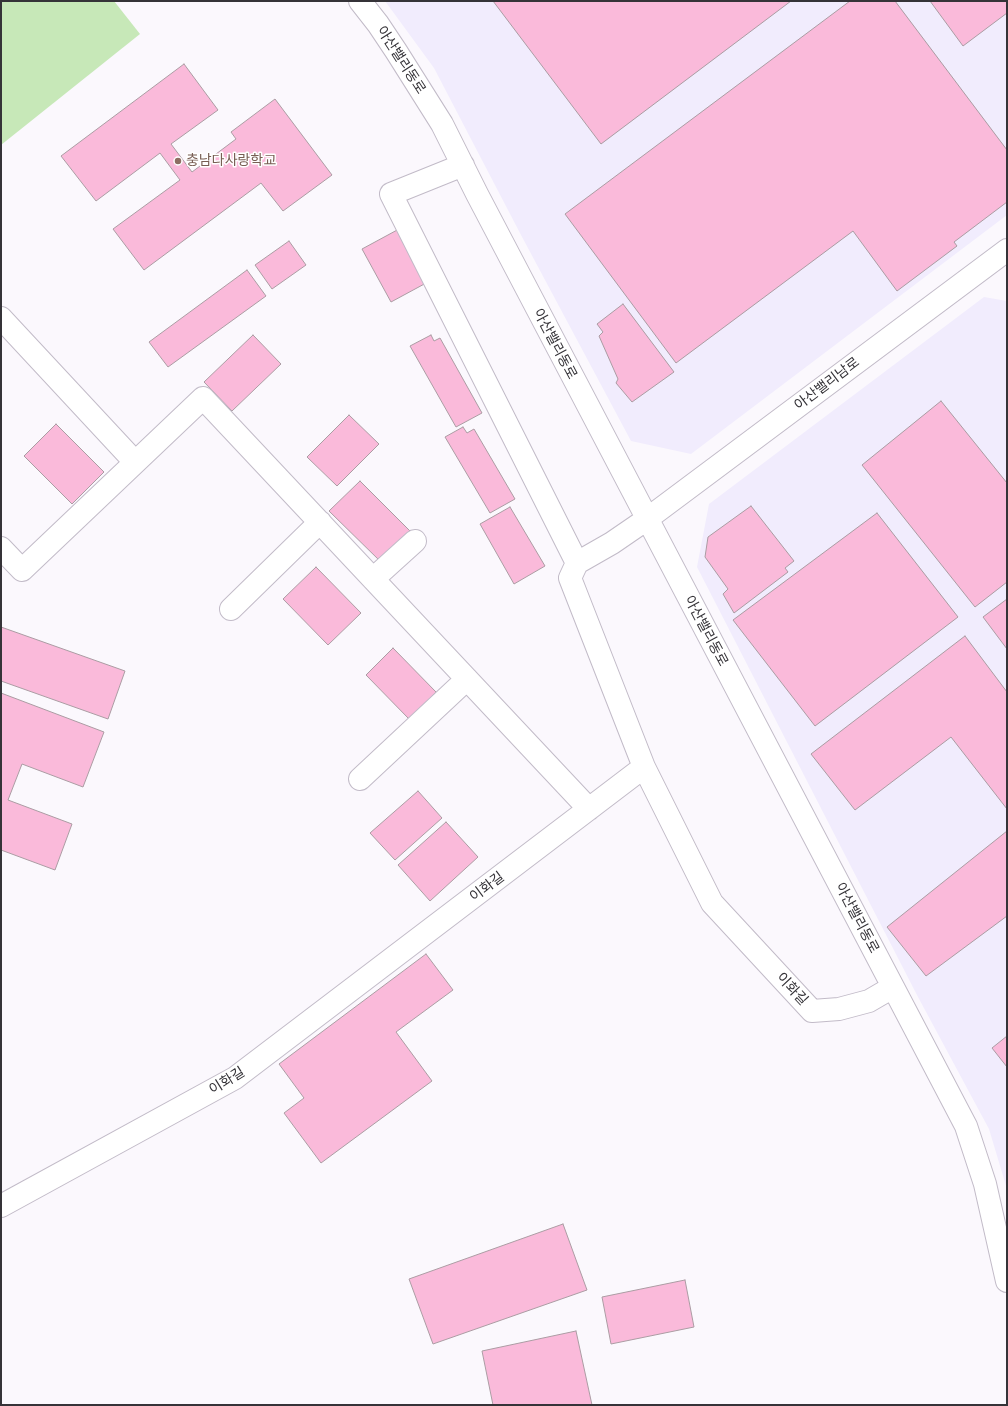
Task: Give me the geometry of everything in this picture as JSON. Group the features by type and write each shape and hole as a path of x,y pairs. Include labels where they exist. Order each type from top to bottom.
{"street":[{"name":"아산밸리동로","path":"360,1 378,24 442,124 966,1126 985,1184 1007,1281"},
{"path":"463,165 391,194 577,563 570,578 644,767"},
{"name":"아산밸리남로","path":"577,563 612,543 647,518 1007,250"},
{"path":"1,318 135,462"},
{"path":"1,548 22,570 203,398 589,809"},
{"path":"231,609 320,522"},
{"path":"373,579 416,541"},
{"path":"360,779 467,679"},
{"name":"이화길","path":"1,1206 234,1078 644,767 712,903 812,1010 839,1010 869,1001 893,987"}],"shaded area":[{"path":"385,1 1007,1 1007,215 691,454 631,441 434,68"},
{"path":"984,297 1007,301 1007,1189 989,1129 918,997 697,567 709,504"}],"green space":[{"path":"1,1 114,1 140,34 1,145"}],"building":[{"path":"493,1 791,1 601,144"},
{"path":"850,1 895,1 1007,150 1007,202 954,242 957,246 897,291 853,231 676,363 565,214"},
{"path":"930,1 1007,1 1007,13 963,46"},
{"path":"184,64 218,110 171,144 192,172 236,139 231,132 275,99 332,175 283,211 261,183 144,270 113,229 180,180 160,153 96,201 61,156"},
{"path":"399,229 428,282 391,302 362,249"},
{"path":"289,241 306,265 272,289 255,265"},
{"path":"247,270 266,296 168,367 149,342"},
{"path":"623,304 674,372 632,402 616,383 618,379 599,336 603,332 597,324"},
{"path":"253,335 281,364 232,411 204,382"},
{"path":"431,335 434,341 440,338 482,413 456,427 410,346"},
{"path":"941,401 1007,483 1007,582 975,607 862,465"},
{"path":"349,415 379,444 337,486 307,457"},
{"path":"56,424 104,472 72,504 24,456"},
{"path":"463,427 467,433 474,429 515,499 490,513 445,437"},
{"path":"360,481 412,533 382,563 329,511"},
{"path":"751,506 794,561 785,568 788,572 734,613 723,594 728,589 705,557 708,537"},
{"path":"510,507 545,566 514,584 480,524"},
{"path":"877,513 958,617 815,726 733,620"},
{"path":"316,567 361,613 328,645 283,599"},
{"path":"1007,599 1007,649 983,617"},
{"path":"1,627 125,671 108,719 1,681"},
{"path":"965,636 1007,692 1007,809 951,737 855,810 811,754"},
{"path":"393,648 436,692 409,719 366,675"},
{"path":"1,693 104,732 83,787 22,764 8,800 72,824 55,870 1,850"},
{"path":"418,791 442,818 395,860 370,833"},
{"path":"446,822 478,857 430,901 398,865"},
{"path":"1007,831 1007,916 926,976 887,927"},
{"path":"426,954 453,990 396,1032 432,1081 321,1163 284,1113 304,1098 279,1064"},
{"path":"1007,1036 1007,1067 992,1048"},
{"path":"563,1224 587,1290 433,1344 409,1279"},
{"path":"685,1280 694,1327 611,1344 602,1297"},
{"path":"576,1331 592,1405 493,1405 482,1351"}],"place":[{"name":"충남다사랑학교","path":"178,161"}]}
